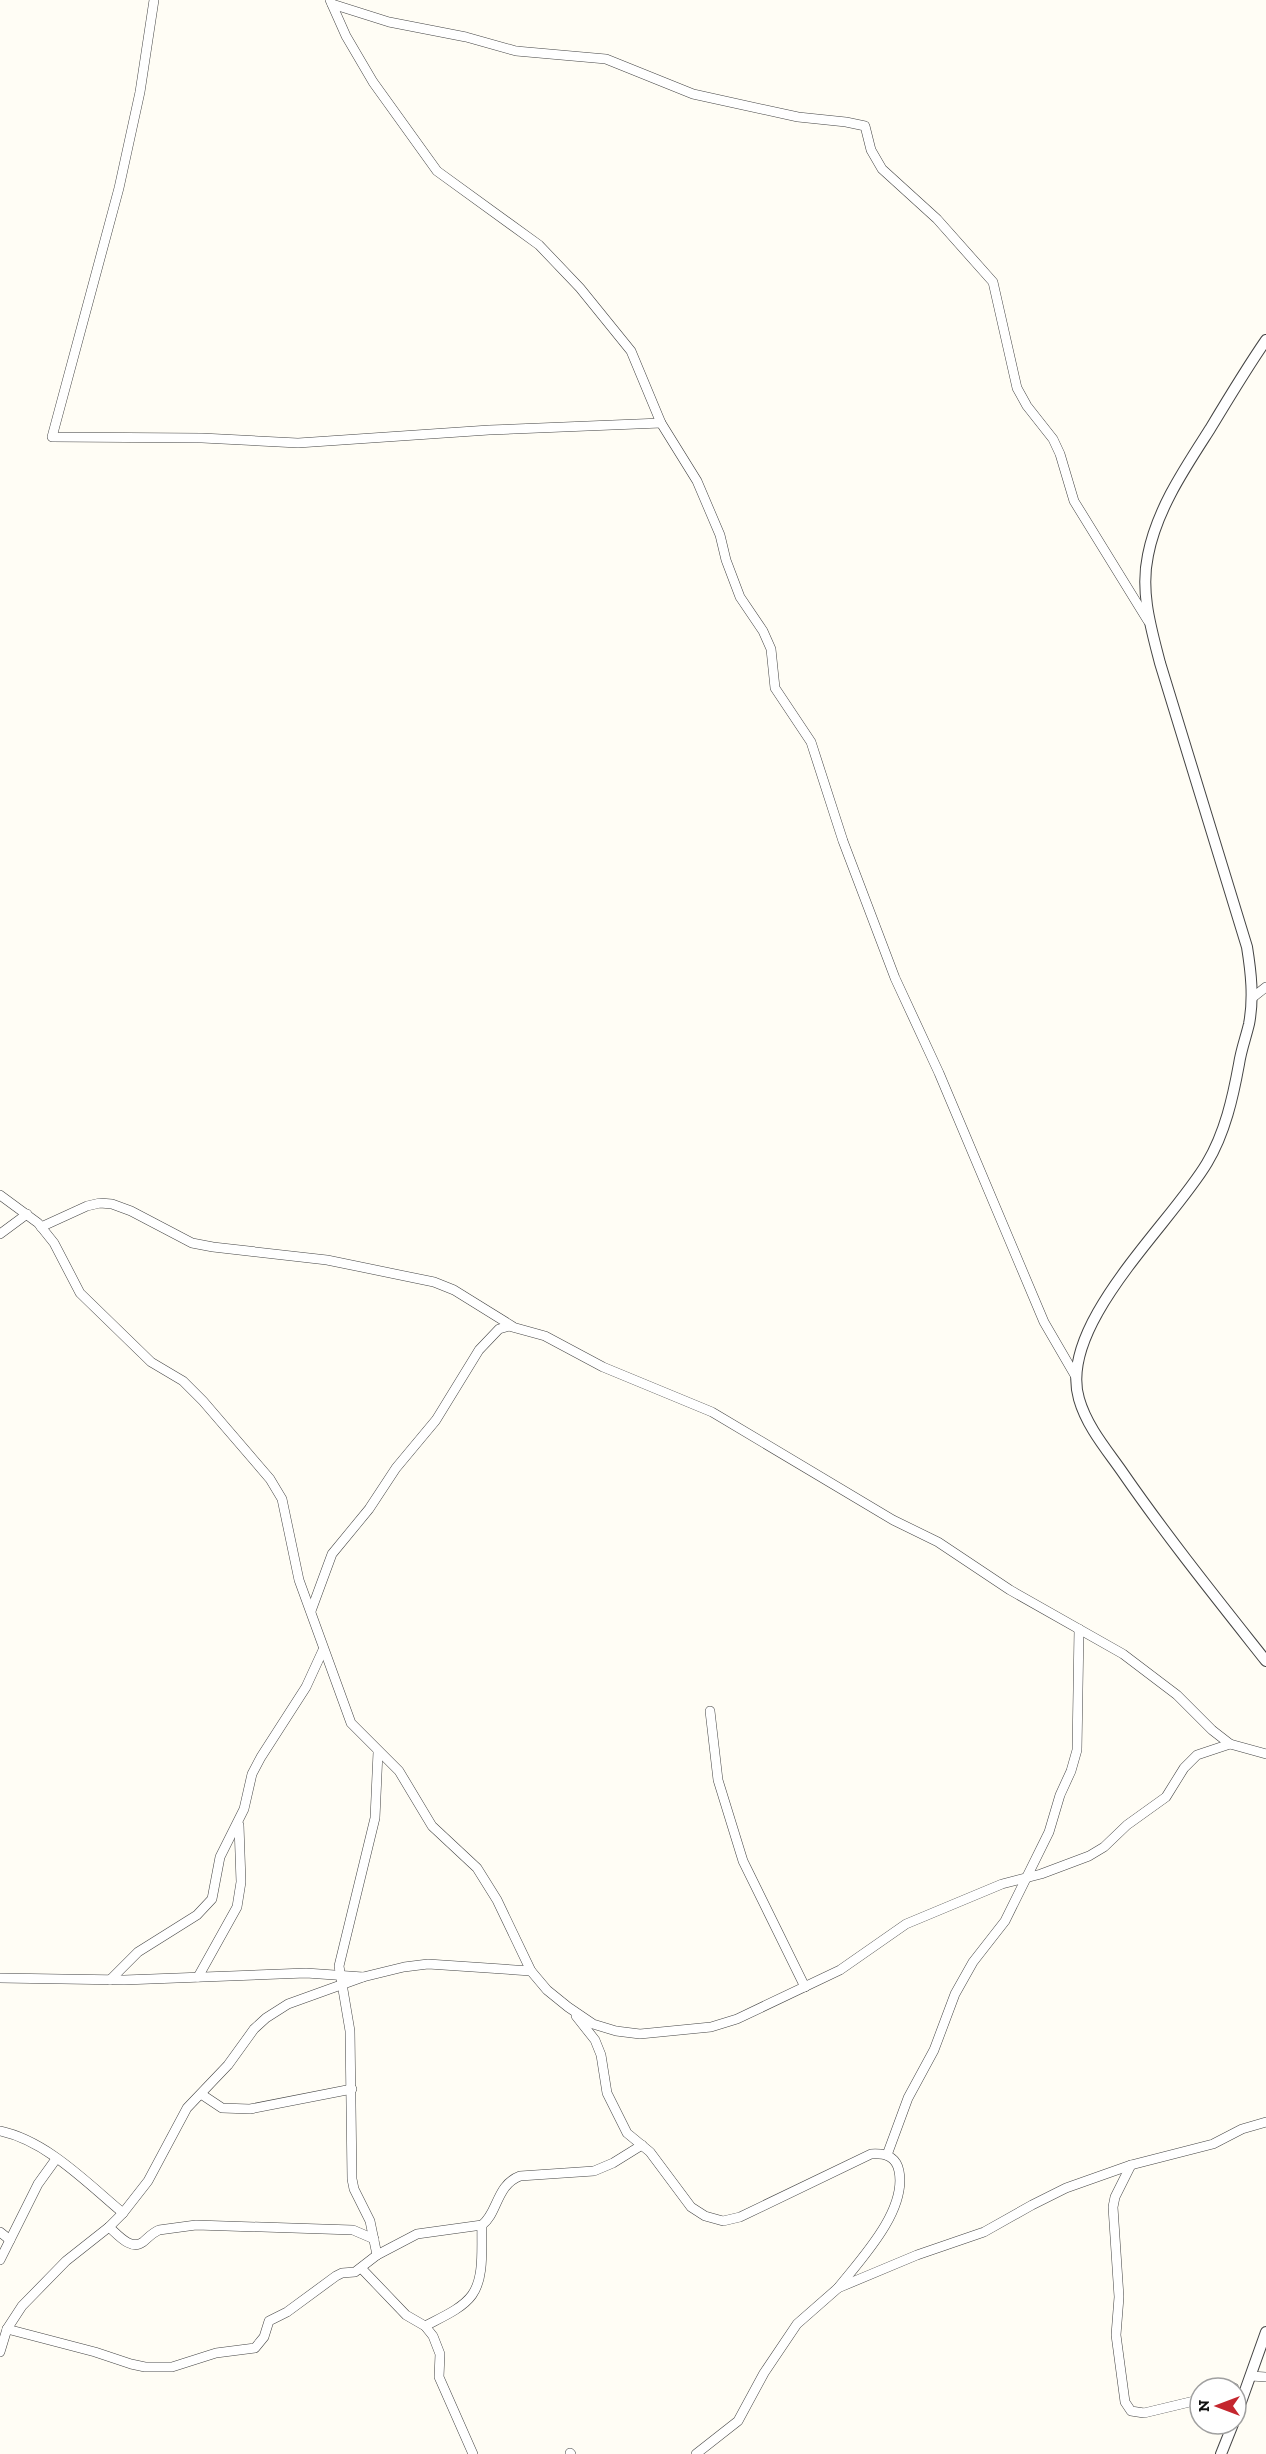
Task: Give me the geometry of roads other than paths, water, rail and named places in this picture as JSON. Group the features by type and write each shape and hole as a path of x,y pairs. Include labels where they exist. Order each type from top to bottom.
{"street":[{"path":"154,0 140,92 119,189 52,437 191,438 298,443 661,423"},
{"path":"331,2 346,36 373,82 437,171 538,245 562,268 618,334 638,364 661,423 697,482 720,535 726,560 741,597 764,631 771,650 775,688 811,742 843,841 895,978 939,1072 1044,1322 1076,1377 1081,1406 1102,1444 1158,1524 1266,1661"},
{"path":"331,2 389,22 466,37 516,51 606,59 693,94 798,117 865,126 871,150 882,169 937,219 993,282 1017,388 1027,406 1053,439 1060,454 1074,501 1149,623"},
{"path":"1076,1377 1085,1335 1098,1311 1128,1268 1175,1210 1208,1161 1224,1125 1236,1085 1249,1023 1251,973 1247,947 1149,623 1146,578 1155,528 1182,473 1266,340"},
{"path":"1251,998 1266,987"},
{"path":"0,1195 41,1227 54,1243 80,1293 151,1362 183,1382 203,1401 270,1479 282,1500 299,1580 351,1723 399,1771 432,1826 477,1868 490,1886 531,1971 547,1990 593,2024 616,2031 640,2034 711,2027 737,2019 840,1970 906,1924 972,1895 1073,1863 1104,1847 1127,1826 1166,1797 1191,1760 1205,1751 1230,1744"},
{"path":"41,1227 87,1206 100,1203 112,1204 131,1210 192,1243 327,1260 434,1282 454,1290 512,1326 545,1336 603,1367 712,1412 876,1510 938,1542 987,1576 1123,1654 1151,1674 1230,1744 1266,1754"},
{"path":"0,1234 27,1214"},
{"path":"311,1611 332,1554 369,1509 396,1468 436,1420 479,1350 502,1328 512,1326"},
{"path":"887,2155 908,2098 934,2050 955,1994 973,1962 1005,1921 1049,1832 1060,1795 1074,1762 1078,1732 1079,1629"},
{"path":"198,1977 237,1907 241,1882 238,1844 240,1818 252,1774 306,1687 323,1650"},
{"path":"710,1711 717,1779 743,1860 805,1988"},
{"path":"377,2255 367,2213 354,2189 352,2180 350,2031 340,1959 361,1885 375,1818 378,1752"},
{"path":"110,1980 138,1952 178,1928 207,1906 215,1888 220,1857 240,1818"},
{"path":"0,1978 110,1980 306,1972 341,1979 428,1964 531,1971"},
{"path":"0,2352 2,2339 22,2306 53,2274 109,2228 123,2213 147,2181 187,2108 266,2018 341,1979"},
{"path":"568,2007 595,2040 603,2062 609,2099 627,2133 642,2145 663,2168 691,2207 705,2216 723,2221 753,2213 871,2154 887,2155 894,2158 898,2164 900,2185 898,2196 875,2240 838,2288 797,2324 764,2373 738,2421 696,2454"},
{"path":"201,2094 222,2108 250,2109 352,2089"},
{"path":"838,2288 917,2255 984,2232 1066,2188 1131,2165 1213,2144 1242,2129 1266,2122"},
{"path":"0,2131 18,2136 56,2159 123,2213"},
{"path":"7,2329 145,2367 172,2367 216,2353 255,2348 264,2337 269,2321 286,2312 336,2276 356,2272 377,2255 417,2234 482,2225 489,2218 493,2205 509,2182 517,2177 594,2171 614,2163 642,2145"},
{"path":"0,2260 38,2184 56,2159"},
{"path":"1131,2165 1115,2197 1113,2207 1119,2296 1116,2336 1125,2402 1131,2411 1144,2413 1188,2402"},
{"path":"109,2228 128,2243 135,2245 142,2243 153,2232 159,2230 196,2225 353,2230 374,2239"},
{"path":"425,2326 461,2305 473,2294 480,2268 482,2225"},
{"path":"0,2232 10,2240"},
{"path":"361,2268 406,2315 425,2326 439,2348 439,2377 473,2454"},
{"path":"1248,2379 1266,2332"},
{"path":"1251,2376 1266,2377"},
{"path":"1221,2454 1228,2436"}]}
